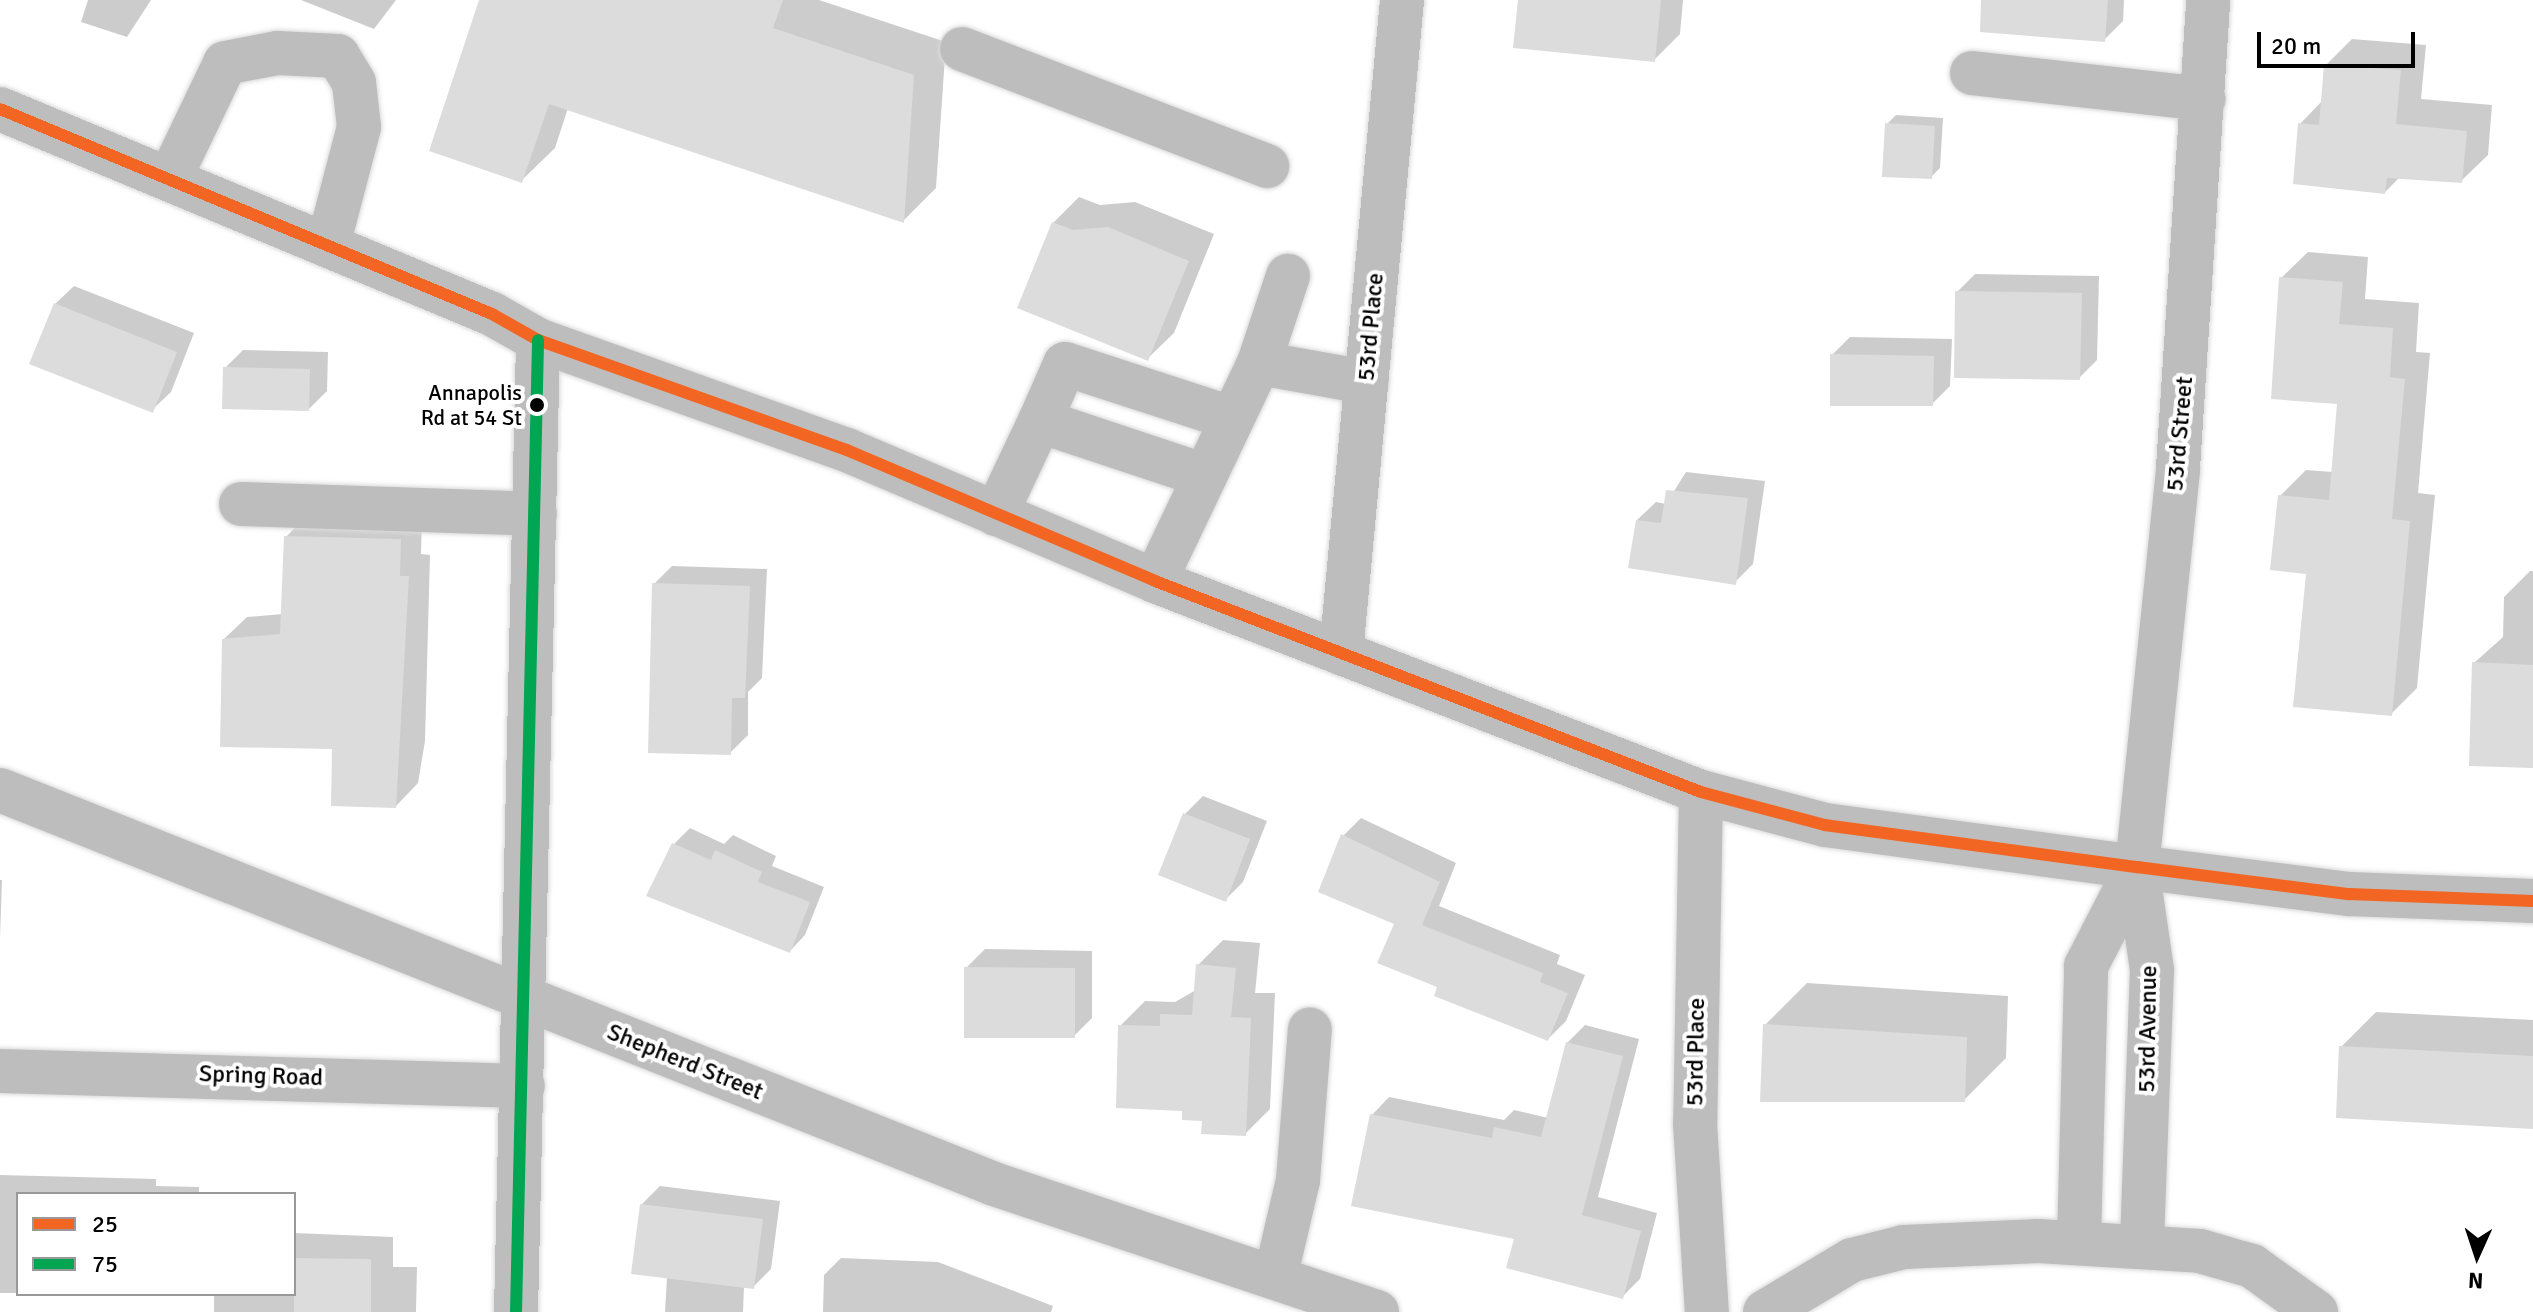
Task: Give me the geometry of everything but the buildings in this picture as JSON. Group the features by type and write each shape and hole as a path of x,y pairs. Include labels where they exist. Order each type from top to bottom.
{"street":[{"name":"53rd Place","path":"1341,653 1402,0"},
{"name":"53rd Street","path":"2137,867 2178,468 2208,0"},
{"path":"962,49 1267,166"},
{"path":"170,178 225,63 278,53 338,56 354,83 359,127 328,245"},
{"path":"1972,73 2204,99"},
{"path":"0,109 328,245 538,340 847,450 1155,581 1701,792 1825,825 2137,867 2349,894 2533,901"},
{"path":"1155,581 1259,363 1288,276"},
{"path":"516,1312 538,340"},
{"path":"1259,363 1366,382"},
{"path":"996,514 1065,364 1231,418"},
{"path":"1040,421 1205,476"},
{"path":"241,504 535,514"},
{"name":"Shepherd Street","path":"0,790 994,1184 1276,1274 1377,1312"},
{"name":"53rd Place","path":"1701,792 1695,1123 1707,1312"},
{"path":"2079,1241 2086,966 2137,867"},
{"name":"53rd Avenue","path":"2137,867 2152,970 2142,1242"},
{"path":"1276,1274 1296,1192 1310,1029"},
{"name":"Spring Road","path":"0,1071 523,1086"},
{"path":"1765,1312 1811,1278 1904,1247 2079,1241 2142,1242 2252,1266 2316,1312"}],"transit line":[{"name":"25","path":"0,109 492,314 538,340 847,450 1155,581 1701,792 1825,825 2137,867 2349,894 2533,901"},
{"name":"75","path":"516,1312 538,340"}],"place":[{"name":"Annapolis Rd at 54 St","path":"537,405"}]}
